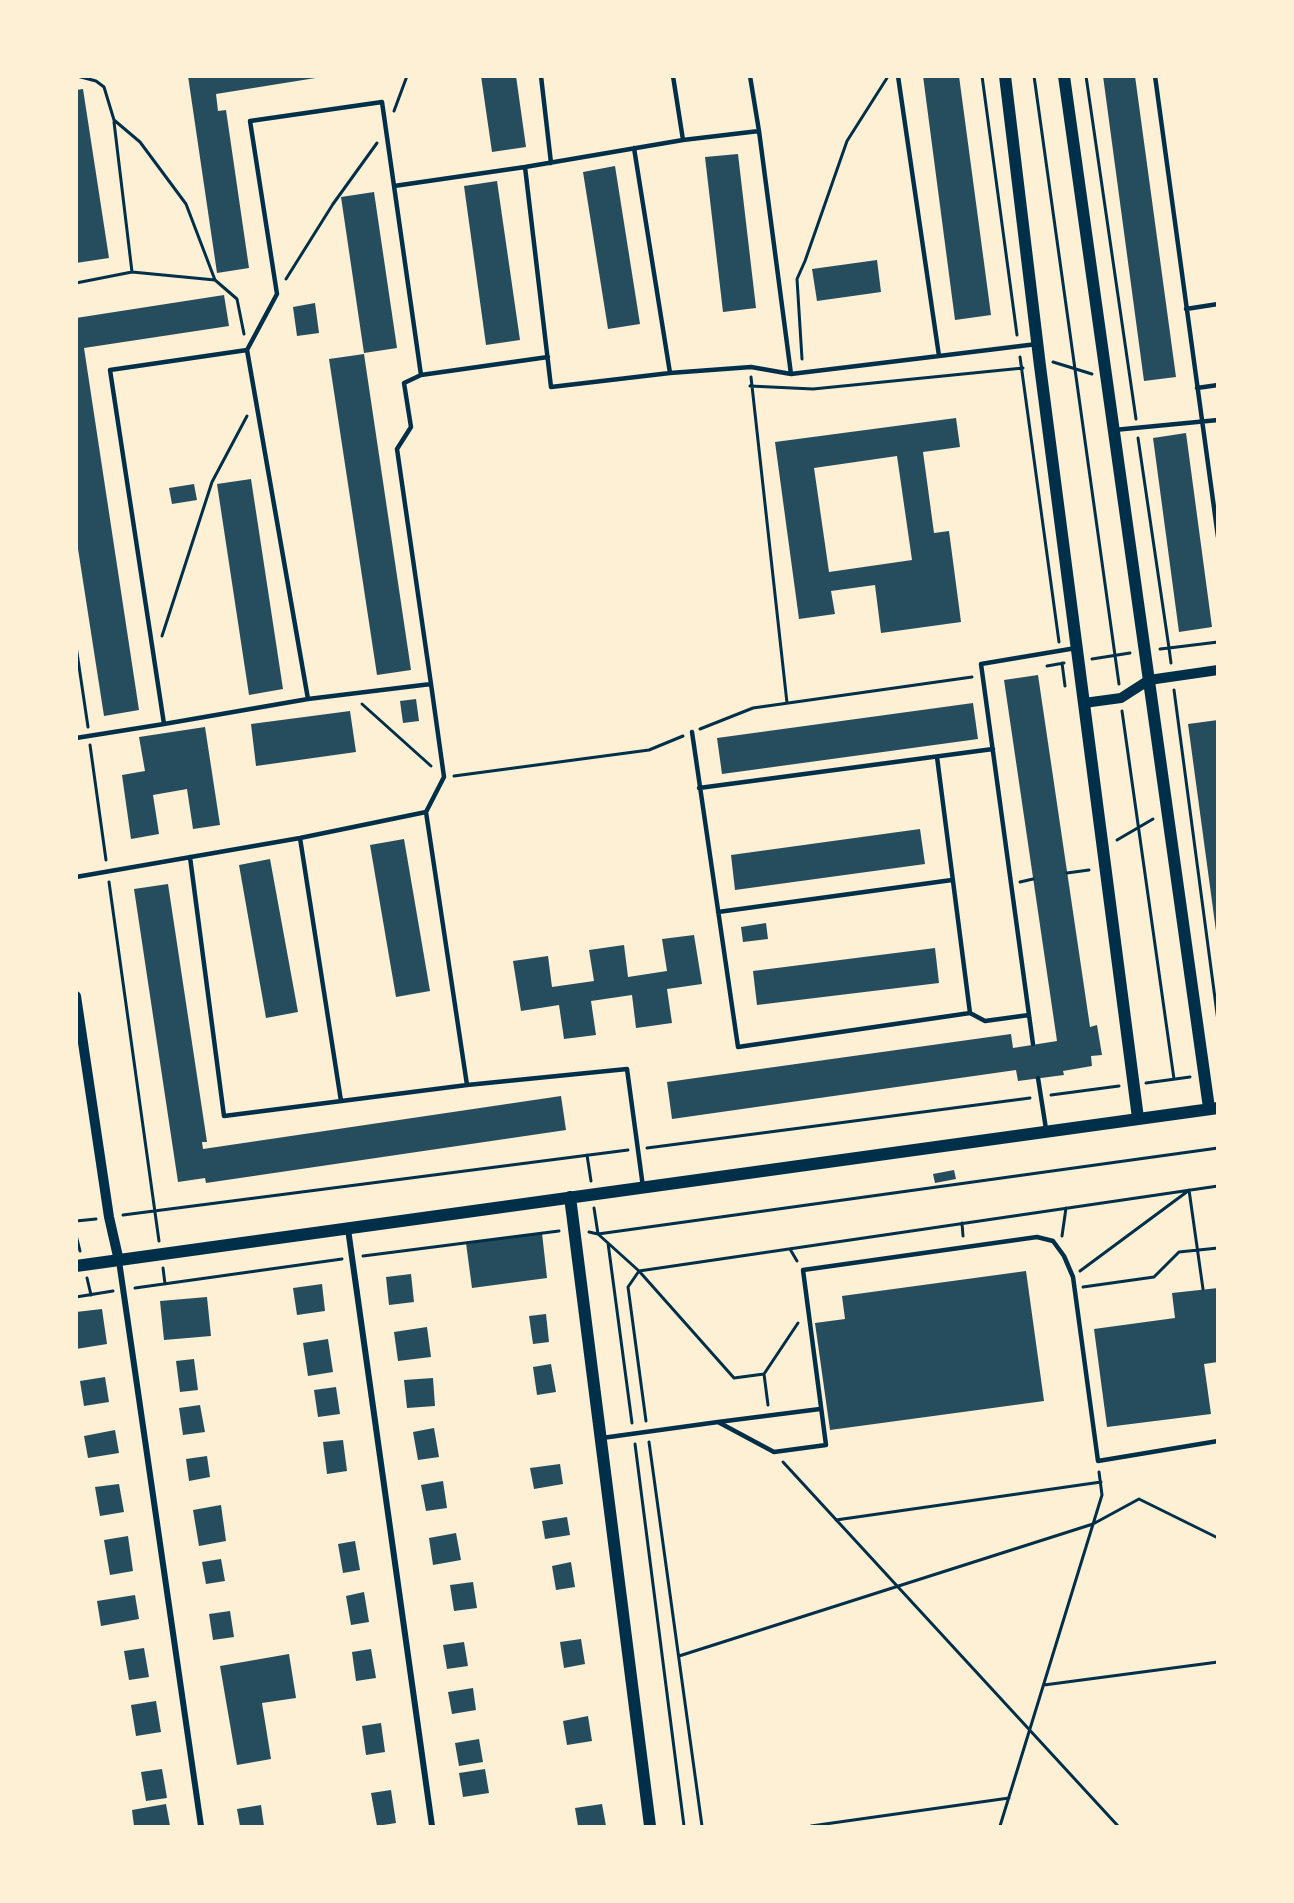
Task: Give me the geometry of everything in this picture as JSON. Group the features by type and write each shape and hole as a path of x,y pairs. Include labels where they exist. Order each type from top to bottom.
{"main road":[{"path":"1005,76 1039,362 1138,1118"},
{"path":"76,1266 1214,1108 1168,811 1064,76"},
{"path":"570,1197 650,1827"}],"street":[{"path":"1084,703 1121,698 1149,680 1218,670"},
{"path":"76,996 109,1217 119,1261 201,1827"},
{"path":"348,1229 432,1827"}],"lane":[{"path":"541,76 551,163"},
{"path":"673,76 682,140"},
{"path":"750,76 791,374"},
{"path":"898,76 939,356"},
{"path":"1155,76 1218,537"},
{"path":"308,699 247,350 277,294 250,121 382,102 421,375"},
{"path":"394,186 551,163 682,140 759,131"},
{"path":"634,148 670,373"},
{"path":"525,167 551,387 670,373 751,367 791,374 803,373 1037,344"},
{"path":"1186,309 1218,304"},
{"path":"164,724 110,370 247,350"},
{"path":"467,1085 426,812 444,777 397,449 411,427 404,383 421,375 548,357"},
{"path":"1197,388 1218,385"},
{"path":"1114,430 1218,420"},
{"path":"1033,1044 981,664 1077,648"},
{"path":"76,738 308,699 431,684"},
{"path":"692,732 738,1047 970,1013 985,1021 1029,1015"},
{"path":"699,788 993,749"},
{"path":"937,757 970,1013"},
{"path":"76,877 300,838 426,812"},
{"path":"300,838 341,1101"},
{"path":"190,857 224,1116 467,1085 627,1069 643,1187"},
{"path":"718,912 952,880"},
{"path":"1038,1078 1046,1131"},
{"path":"718,1422 774,1452 826,1445 803,1270 1037,1237 1053,1241 1073,1277 1098,1461 1218,1441"},
{"path":"602,1438 820,1409"}],"path":[{"path":"77,76 96,81 104,87 114,120 132,272"},
{"path":"277,294 333,204 386,131 407,76"},
{"path":"803,373 796,279 805,261 847,141 889,76"},
{"path":"982,76 1018,340"},
{"path":"1034,76 1174,1079"},
{"path":"1086,76 1169,648 1218,1021"},
{"path":"114,120 140,142 186,204 215,280 237,299 247,350"},
{"path":"76,283 132,272 215,280"},
{"path":"1039,362 1020,352 1065,687"},
{"path":"750,386 813,389 1039,362 1074,368 1131,388"},
{"path":"751,367 750,386 787,703"},
{"path":"154,660 212,482 255,399"},
{"path":"1039,667 1218,642"},
{"path":"76,646 165,1284"},
{"path":"350,694 444,777 649,750 753,708 983,675"},
{"path":"1091,882 1088,857 1188,799"},
{"path":"1067,873 1089,870"},
{"path":"1118,1075 1119,1086"},
{"path":"76,1297 352,1258 574,1230 598,1234 1218,1148"},
{"path":"702,1827 628,1287 639,1271 1218,1186"},
{"path":"1189,1190 1203,1290"},
{"path":"1073,1277 1189,1190"},
{"path":"1060,1250 1066,1208"},
{"path":"76,1221 109,1217"},
{"path":"598,1234 639,1271 734,1378 764,1374"},
{"path":"608,1243 684,1827"},
{"path":"1075,1288 1154,1277 1179,1252 1217,1247"},
{"path":"769,1416 764,1374 808,1309"},
{"path":"774,1452 1118,1827"},
{"path":"1000,1827 1102,1495 1098,1461"},
{"path":"836,1520 1101,1482"},
{"path":"679,1656 1093,1524 1139,1499 1218,1538"},
{"path":"1044,1685 1218,1662"},
{"path":"811,1827 1009,1798"}],"building":[{"path":"188,76 328,76 216,94 218,111 226,110 249,268 217,273"},
{"path":"481,76 516,76 526,147 492,152"},
{"path":"923,76 959,76 991,315 955,320"},
{"path":"1103,76 1135,76 1176,377 1144,381"},
{"path":"83,89 109,258 76,263 76,90"},
{"path":"738,154 756,308 723,312 705,157"},
{"path":"615,166 640,324 608,329 583,172"},
{"path":"497,181 520,340 486,345 464,186"},
{"path":"374,192 397,348 364,353 341,197"},
{"path":"877,260 881,292 817,301 812,269"},
{"path":"224,295 229,326 84,348 139,710 104,716 76,536 76,318"},
{"path":"315,303 319,333 297,336 293,307"},
{"path":"364,354 411,670 377,675 329,359"},
{"path":"956,418 960,447 923,452 934,533 949,531 961,622 881,633 875,585 831,591 835,614 799,619 775,442","holes":["897,456 912,560 829,572 814,468"]},
{"path":"1186,433 1212,627 1179,632 1153,438"},
{"path":"251,479 283,689 249,695 217,484"},
{"path":"194,484 197,500 172,504 169,488"},
{"path":"1038,675 1090,1027 1097,1025 1102,1055 1091,1056 1092,1066 1063,1071 1064,1075 1018,1081 1016,1070 672,1119 667,1082 1011,1034 1013,1048 1057,1041 1004,680"},
{"path":"416,699 419,721 403,723 400,701"},
{"path":"973,703 978,739 722,774 717,738"},
{"path":"350,711 356,752 256,766 251,724"},
{"path":"1218,720 1218,931 1216,931 1188,724"},
{"path":"205,727 220,825 193,829 187,789 153,795 159,834 131,839 122,775 145,771 139,737"},
{"path":"920,829 925,864 735,890 731,855"},
{"path":"404,839 430,991 396,997 370,845"},
{"path":"270,859 298,1012 266,1018 239,865"},
{"path":"168,884 207,1142 202,1142 203,1149 561,1096 566,1130 206,1183 205,1178 178,1182 134,889"},
{"path":"766,923 768,939 743,942 741,927"},
{"path":"694,935 702,984 667,989 672,1023 636,1028 632,995 591,1001 596,1035 564,1039 559,1005 521,1011 513,961 548,956 552,987 594,981 589,950 624,945 628,977 667,971 662,939"},
{"path":"935,948 939,983 757,1005 753,971"},
{"path":"954,1170 956,1179 935,1183 933,1174"},
{"path":"542,1233 547,1278 472,1288 466,1243"},
{"path":"1026,1271 1044,1401 830,1430 815,1323 845,1319 842,1296"},
{"path":"411,1274 414,1302 389,1305 386,1277"},
{"path":"322,1284 325,1311 297,1315 293,1288"},
{"path":"1218,1288 1218,1362 1204,1364 1211,1414 1107,1427 1094,1329 1175,1318 1172,1293"},
{"path":"207,1297 211,1336 164,1340 160,1301"},
{"path":"102,1309 107,1344 76,1349 76,1312"},
{"path":"546,1314 549,1342 533,1344 529,1316"},
{"path":"427,1327 431,1357 398,1361 394,1332"},
{"path":"328,1339 333,1372 308,1376 303,1343"},
{"path":"194,1359 198,1390 180,1392 176,1361"},
{"path":"551,1364 556,1392 537,1395 533,1367"},
{"path":"105,1377 109,1402 84,1406 80,1381"},
{"path":"433,1378 435,1406 407,1408 404,1380"},
{"path":"336,1387 340,1414 318,1417 314,1390"},
{"path":"200,1405 205,1432 183,1435 179,1408"},
{"path":"434,1428 439,1457 418,1460 413,1432"},
{"path":"115,1430 119,1453 88,1458 84,1436"},
{"path":"343,1440 347,1471 327,1474 323,1442"},
{"path":"207,1456 210,1477 189,1481 186,1459"},
{"path":"560,1464 563,1484 534,1489 530,1468"},
{"path":"443,1481 447,1508 426,1511 421,1485"},
{"path":"119,1484 124,1512 100,1516 95,1487"},
{"path":"221,1505 226,1541 199,1546 193,1510"},
{"path":"567,1517 570,1535 545,1539 542,1521"},
{"path":"456,1533 461,1560 433,1565 429,1538"},
{"path":"128,1536 133,1571 110,1575 104,1540"},
{"path":"355,1541 360,1570 343,1573 338,1544"},
{"path":"221,1559 225,1581 206,1584 202,1562"},
{"path":"571,1562 575,1587 556,1590 552,1566"},
{"path":"473,1582 477,1608 454,1611 450,1585"},
{"path":"364,1592 369,1622 351,1625 346,1596"},
{"path":"135,1595 139,1619 101,1626 97,1601"},
{"path":"230,1611 234,1637 213,1640 209,1614"},
{"path":"581,1639 585,1664 564,1668 560,1642"},
{"path":"464,1642 468,1666 447,1669 443,1645"},
{"path":"144,1648 149,1677 129,1680 124,1651"},
{"path":"371,1649 376,1678 356,1681 352,1652"},
{"path":"289,1654 296,1698 262,1703 271,1759 237,1765 220,1666"},
{"path":"473,1688 476,1710 452,1714 448,1692"},
{"path":"156,1701 161,1732 136,1736 131,1705"},
{"path":"588,1716 592,1741 567,1745 563,1721"},
{"path":"381,1723 385,1752 366,1755 362,1726"},
{"path":"479,1739 483,1762 459,1766 455,1743"},
{"path":"162,1769 167,1798 146,1801 141,1772"},
{"path":"485,1769 489,1793 463,1797 459,1773"},
{"path":"391,1790 396,1823 377,1826 371,1793"},
{"path":"166,1804 170,1826 134,1826 132,1810"},
{"path":"602,1804 606,1826 578,1826 575,1808"},
{"path":"261,1805 264,1826 240,1826 237,1809"}]}
